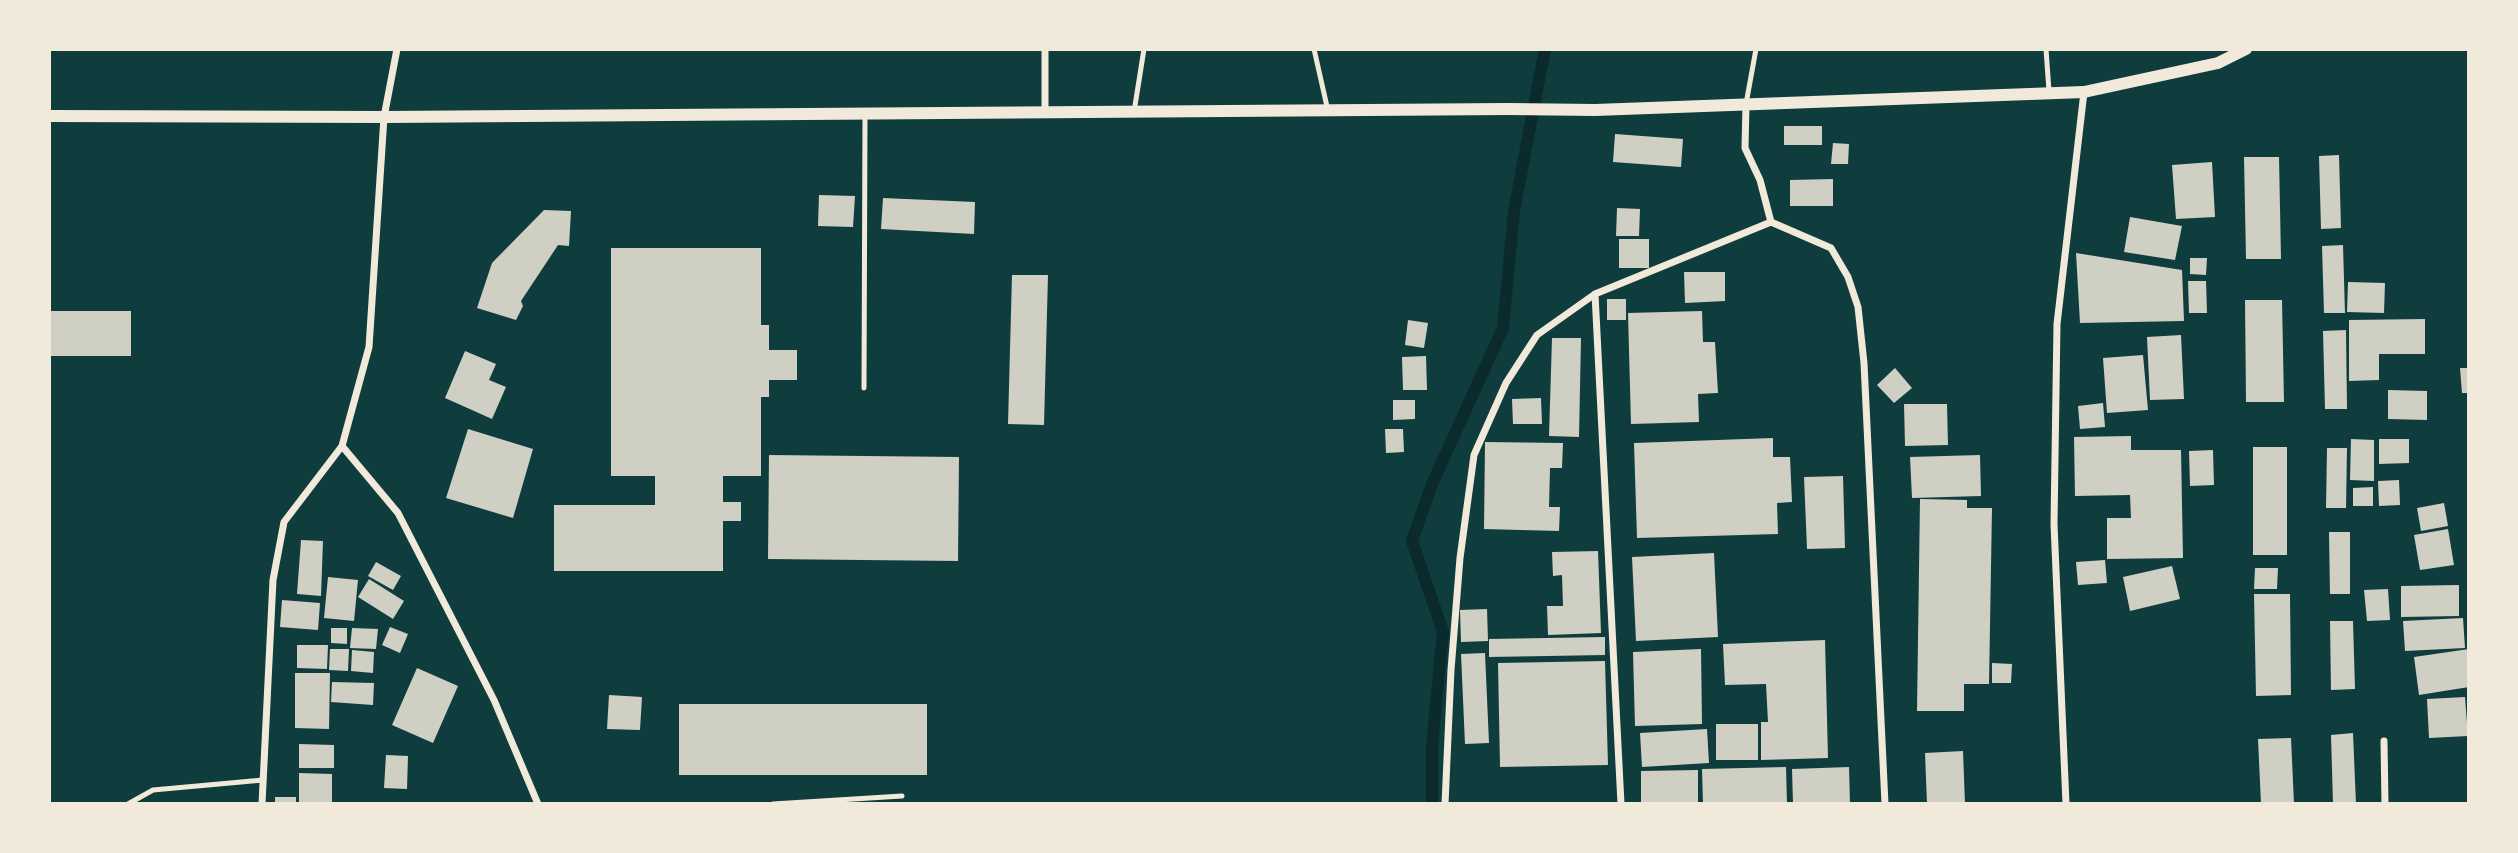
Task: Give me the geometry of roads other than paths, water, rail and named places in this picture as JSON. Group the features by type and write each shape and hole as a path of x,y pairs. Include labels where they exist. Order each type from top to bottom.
{"street":[{"path":"262,804 273,580 284,522 342,446 369,346 383,117 397,49"},
{"path":"1045,49 1045,114"},
{"path":"49,116 383,117 1595,110 2084,92 2218,64 2246,49"},
{"path":"2066,804 2054,524 2056,324 2084,92"},
{"path":"1746,104 1745,148 1760,180 1771,222"},
{"path":"1445,804 1451,670 1460,558 1474,455 1506,383 1537,335 1595,294 1771,222 1831,248 1848,277 1858,307 1864,363 1885,804"},
{"path":"1595,294 1621,804"},
{"path":"342,446 398,513 494,700 538,804"},
{"path":"2384,741 2385,804"}],"lane":[{"path":"1134,112 1144,49"},
{"path":"1314,49 1328,111"},
{"path":"1746,104 1756,49"},
{"path":"2046,49 2049,92"},
{"path":"864,388 865,114"},
{"path":"128,804 153,790 263,780"},
{"path":"773,804 902,796"}],"waterway":[{"path":"1432,804 1432,745 1443,632 1412,541 1432,484 1503,328 1514,211 1545,49"}]}
